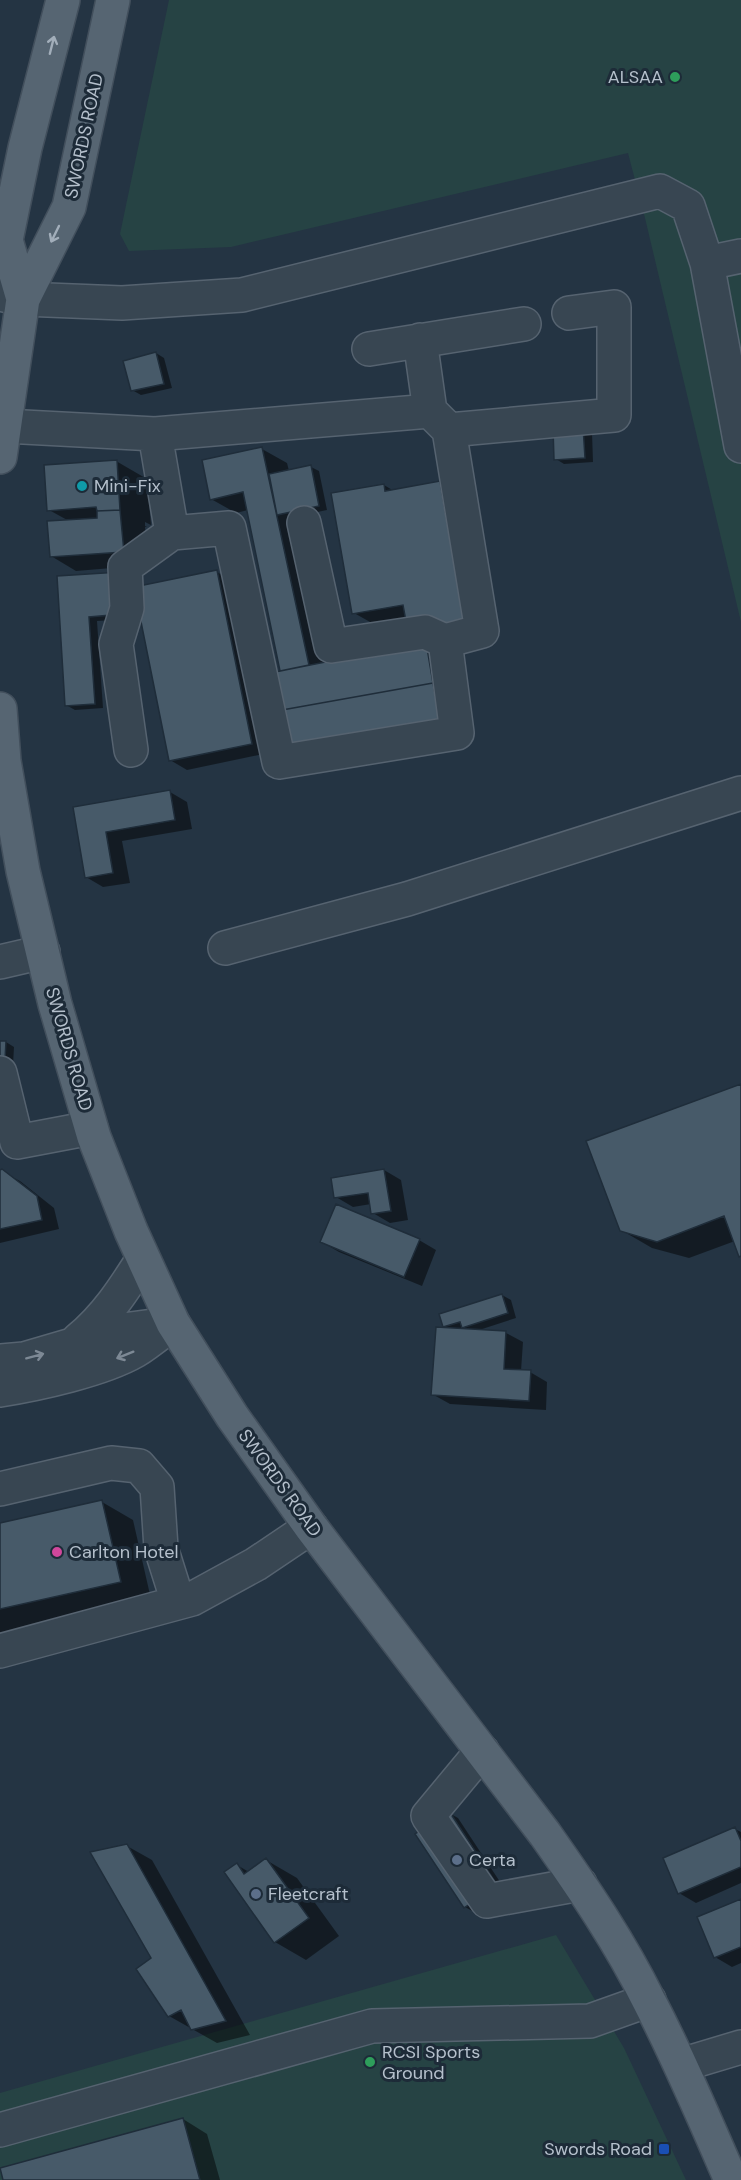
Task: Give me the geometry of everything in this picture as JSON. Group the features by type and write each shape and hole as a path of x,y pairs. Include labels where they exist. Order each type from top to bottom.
{"main road":[{"name":"SWORDS ROAD","path":"2,442 8,300 6,240 25,148 63,0"},
{"name":"SWORDS ROAD","path":"8,300 69,207 112,0"},
{"path":"0,152 40,90"},
{"name":"SWORDS ROAD","path":"0,709 6,810 55,1004 91,1128 122,1211 173,1323 232,1416 311,1527 545,1834 580,1884 649,2000 731,2180"}],"lane":[{"path":"8,300 122,303 242,295 660,191 688,206 707,263 736,388 741,446"},
{"path":"707,263 741,256"},
{"path":"2,442 614,415 615,307 569,314"},
{"path":"369,349 524,324"},
{"path":"304,523 331,646 425,632 445,641 482,631 440,421 420,339"},
{"path":"155,434 172,533"},
{"path":"130,750 116,644 127,608 125,567 172,533 229,528 279,762 458,733 445,641"},
{"path":"225,948 408,899 741,793"},
{"path":"0,962 43,952"},
{"path":"0,1073 8,1142 91,1128"},
{"path":"70,1347 112,1308 143,1259"},
{"path":"0,1361 24,1359 123,1330 173,1323"},
{"path":"0,1390 99,1365 134,1351 173,1323"},
{"path":"0,1489 111,1463 139,1466 157,1487 161,1548 178,1602"},
{"path":"0,1651 192,1599 256,1564 311,1527"},
{"path":"482,1751 428,1816 488,1901 580,1884"},
{"path":"0,2130 372,2026 590,2021 649,2000"},
{"path":"681,2066 741,2047"}],"green space":[{"path":"169,0 741,0 741,622 628,153 231,247 129,251 120,234"},
{"name":"RCSI Sports Ground","path":"556,1935 624,2048 686,2180 0,2180 0,2093"}],"building":[{"path":"156,352 164,384 131,391 123,361"},
{"path":"583,426 585,458 554,460 553,428"},
{"path":"262,447 309,665 280,671 243,492 210,500 202,460"},
{"name":"Mini-Fix","path":"117,460 120,510 97,511 96,507 47,511 44,465"},
{"path":"311,465 319,506 277,515 269,474"},
{"path":"440,481 465,622 408,632 403,605 352,614 331,493 384,484 385,491"},
{"path":"120,510 124,552 50,557 47,521 97,518 97,511"},
{"path":"217,570 252,744 169,761 134,587"},
{"path":"120,572 123,614 89,617 95,704 65,706 57,576"},
{"path":"426,642 433,683 282,710 275,672"},
{"path":"433,683 440,720 289,748 282,710"},
{"path":"170,790 175,820 106,832 113,873 85,878 73,807"},
{"path":"0,1041 6,1041 2,1115 0,1115"},
{"path":"741,1084 741,1256 739,1257 724,1216 657,1242 620,1231 586,1141"},
{"path":"2,1169 37,1196 42,1220 0,1229 0,1170"},
{"path":"384,1169 391,1211 371,1214 368,1193 334,1198 331,1178"},
{"path":"336,1204 420,1239 404,1277 320,1242"},
{"path":"502,1294 508,1313 462,1328 460,1322 443,1327 439,1314"},
{"path":"436,1327 506,1331 504,1369 531,1370 529,1401 431,1395"},
{"name":"Carlton Hotel","path":"102,1500 121,1582 0,1609 0,1523"},
{"path":"449,1811 498,1886 464,1908 415,1834"},
{"path":"735,1827 741,1841 741,1867 678,1894 663,1858"},
{"path":"127,1844 226,2021 191,2030 181,2010 168,2017 136,1969 151,1958 90,1852"},
{"path":"266,1858 309,1918 274,1943 224,1872 237,1863 244,1874"},
{"path":"741,1899 741,1947 714,1958 697,1917"},
{"path":"183,2118 200,2180 3,2180 0,2168"}],"place":[{"name":"ALSAA","path":"675,77"},
{"name":"Mini-Fix","path":"82,486"},
{"name":"Carlton Hotel","path":"57,1552"},
{"name":"Certa","path":"457,1860"},
{"name":"Fleetcraft","path":"256,1894"},
{"name":"RCSI Sports Ground","path":"370,2062"},
{"name":"Swords Road","path":"664,2149"}]}
